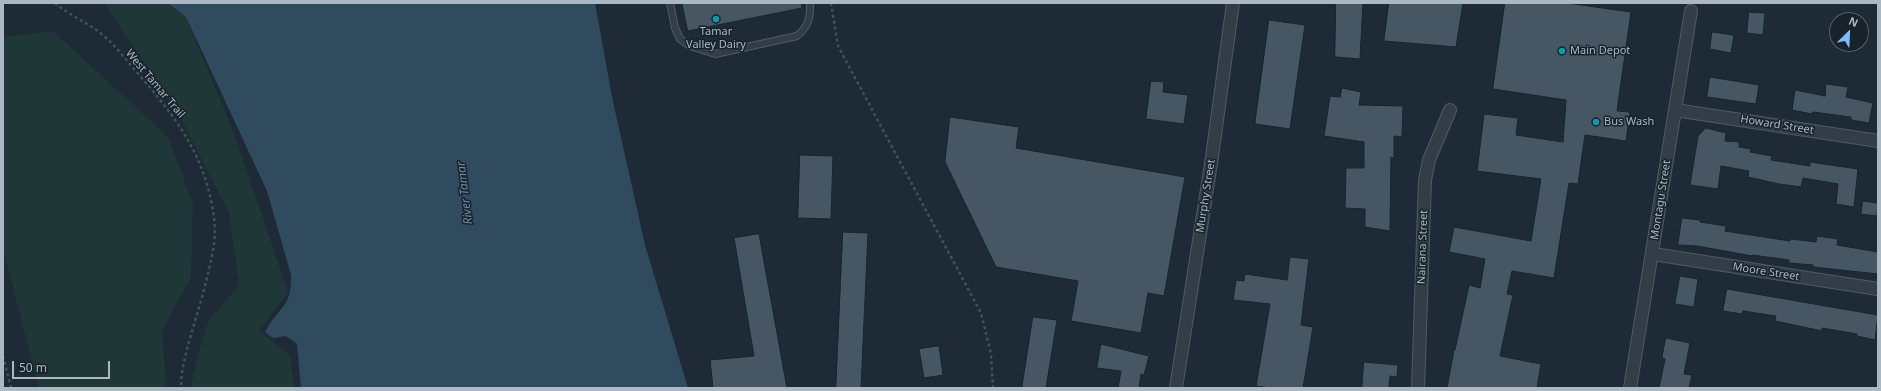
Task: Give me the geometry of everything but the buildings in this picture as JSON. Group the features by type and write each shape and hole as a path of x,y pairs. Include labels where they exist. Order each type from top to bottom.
{"street":[{"name":"Murphy Street","path":"1176,388 1212,157 1233,3"},
{"name":"Montagu Street","path":"1630,388 1653,254 1691,11"},
{"name":"Nairana Street","path":"1418,388 1425,180 1429,160 1450,110"},
{"name":"Howard Street","path":"1675,110 1878,141"},
{"name":"Moore Street","path":"1653,254 1878,289"}],"lane":[{"path":"670,3 675,28 680,39 690,46 715,54 797,36 806,28 810,11 810,3"}],"path":[{"name":"West Tamar Trail","path":"55,3 66,13 90,25 106,38 159,98 185,134 197,155 204,175 210,195 216,232 214,250 181,373 181,388"},
{"path":"831,3 838,46 981,313 991,354 992,388"},
{"path":"3,356 11,388"}],"green space":[{"path":"104,3 168,3 186,17 235,136 288,293 259,330 290,356 294,388 191,388 197,357 208,322 239,285 229,213 178,112"},
{"path":"53,31 168,137 193,204 191,277 162,331 166,388 39,388 3,249 3,37"}],"water":[{"name":"River Tamar","path":"168,3 595,3 612,97 645,245 688,388 301,388 297,344 286,336 273,338 265,332 287,301 291,286 291,275 267,191 186,17"}],"place":[{"name":"Tamar Valley Dairy","path":"716,19"},
{"name":"Main Depot","path":"1562,51"},
{"name":"Bus Wash","path":"1596,122"}]}
